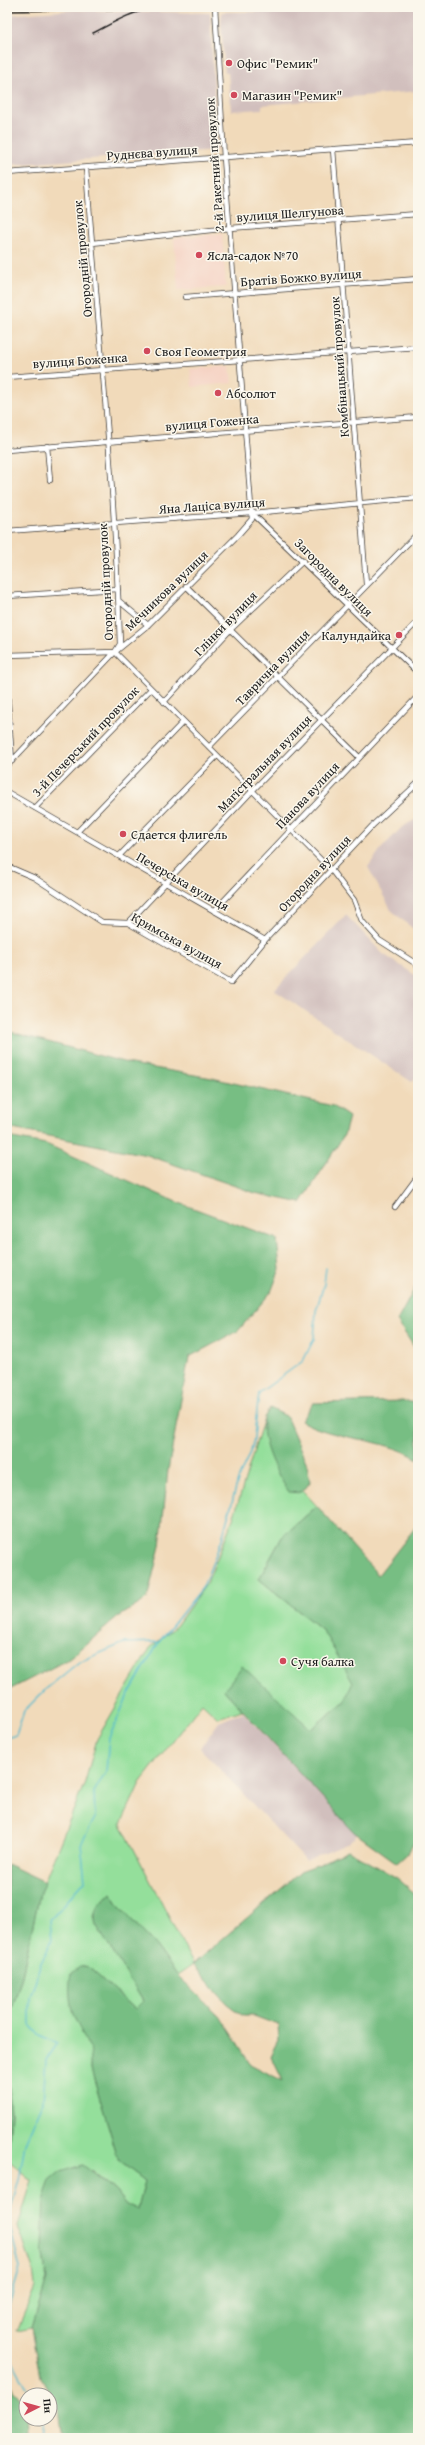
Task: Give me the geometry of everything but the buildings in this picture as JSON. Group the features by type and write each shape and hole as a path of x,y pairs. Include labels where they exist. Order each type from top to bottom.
{"street":[{"name":"2-й Ракетний провулок","path":"215,7 224,158 252,513"},
{"name":"Руднєва вулиця","path":"7,173 418,143"},
{"name":"Комбінацький провулок","path":"332,149 344,285 347,352 354,421 366,584"},
{"name":"Огородній провулок","path":"86,168 109,441 119,601 120,644 115,652 182,722 253,790 332,871 354,900 362,921 379,940 418,965"},
{"name":"вулиця Шелгунова","path":"92,243 230,228 418,214"},
{"name":"Братів Божко вулиця","path":"185,297 418,279"},
{"name":"вулиця Боженка","path":"7,377 418,347"},
{"name":"вулиця Гоженка","path":"7,450 418,417"},
{"path":"47,446 50,480"},
{"name":"Яна Лаціса вулиця","path":"7,531 252,513 418,498"},
{"name":"Загородна вулиця","path":"252,513 303,561 347,607 418,673"},
{"name":"Мечникова вулиця","path":"7,766 115,652 148,625 238,535 252,519 252,513"},
{"name":"Таврична вулиця","path":"209,747 277,676 347,607 366,584 418,533"},
{"name":"Глінки вулиця","path":"164,702 230,630 303,561"},
{"path":"186,586 358,756"},
{"path":"7,596 118,589"},
{"path":"119,601 148,625"},
{"name":"Магістральная вулиця","path":"128,923 253,790 418,621"},
{"path":"7,655 115,652"},
{"path":"7,688 12,761"},
{"name":"3-й Печерський провулок","path":"35,808 151,689"},
{"name":"Панова вулиця","path":"214,911 292,829 358,756 418,696"},
{"path":"77,832 182,722"},
{"path":"119,856 217,756"},
{"name":"Огородна вулиця","path":"231,982 265,940 332,871 374,824 418,783"},
{"name":"Печерська вулиця","path":"7,792 265,940"},
{"name":"Кримська вулиця","path":"7,866 35,878 102,922 128,923 231,982"},
{"path":"395,1208 418,1176"}],"shaded area":[{"path":"317,7 418,7 418,91 262,105 262,109 231,111 228,73 225,73 221,22 222,12 260,12"},
{"path":"73,10 210,13 217,150 7,165 7,15"},
{"name":"Ясла-садок №70","path":"222,234 226,287 178,290 174,238"},
{"path":"230,366 232,383 192,387 190,369"},
{"path":"418,818 418,933 391,910 368,867 381,849 402,827"},
{"path":"346,915 383,954 418,977 418,1075 412,1082 274,990"},
{"path":"243,1712 357,1835 349,1843 306,1861 200,1748 219,1722"}],"green space":[{"path":"7,1031 131,1064 212,1078 333,1106 349,1117 344,1135 301,1203 255,1193 147,1155 7,1128"},
{"path":"7,1137 46,1144 174,1201 277,1239 280,1269 271,1292 238,1331 189,1357 168,1470 160,1546 147,1599 117,1618 69,1659 7,1691"},
{"path":"416,1286 418,1287 418,1353 397,1321"},
{"path":"402,1401 418,1403 418,1459 390,1447 329,1432 301,1421 313,1403"},
{"path":"270,1408 286,1416 307,1464 310,1482 304,1490 296,1493 289,1492 279,1476 267,1450 263,1431 263,1420"},
{"path":"263,1421 267,1444 277,1468 297,1493 303,1491 317,1506 282,1537 259,1579 323,1631 354,1682 344,1702 311,1729 225,1691 242,1710 218,1718 202,1703 140,1783 121,1824 193,1964 177,1975 156,1946 116,1903 112,1893 103,1899 94,1916 97,1925 143,2001 135,2009 87,1966 73,2011 92,2054 91,2069 119,2161 145,2181 138,2209 127,2205 116,2191 91,2170 42,2248 47,2279 32,2328 17,2331 35,2287 33,2270 18,2226 32,2180 8,2160 11,2112 7,2068 7,2025 22,1976 40,1892 85,1782 97,1739 150,1648 176,1626 207,1583 233,1519"},
{"path":"317,1506 378,1575 418,1524 418,1836 408,1853 397,1863 354,1832 224,1690 242,1666 311,1729 344,1702 353,1682 323,1631 259,1579 282,1537"},
{"path":"348,1850 397,1878 418,1896 418,2438 63,2438 58,2408 58,2387 46,2387 41,2377 32,2328 47,2279 42,2248 44,2197 50,2181 61,2172 83,2165 116,2191 127,2205 138,2209 145,2181 119,2161 91,2069 90,2052 71,2005 71,1973 80,1967 87,1966 135,2009 143,2001 96,1925 96,1910 103,1899 112,1893 116,1903 156,1946 177,1975 220,2016 250,2064 283,2081 271,2056 279,2040 278,2025 254,2016 243,2016 226,2003 193,1964 303,1870 320,1864"},
{"path":"7,1864 45,1882 40,1892 22,1976 7,2025"},
{"path":"7,2068 11,2112 7,2166"},
{"path":"7,2374 14,2391 18,2396 18,2427 27,2427 27,2436 7,2436"}],"waterway":[{"path":"27,2387 9,2355 9,2305 20,2268 8,2219 19,2180 25,2143 43,2102 46,2060 58,2043 39,2035 30,2025 30,1998 41,1963 52,1940 50,1920 85,1881 81,1844 95,1818 94,1792 106,1771 109,1738 127,1697 159,1642 203,1587 222,1539 238,1480 253,1445 259,1393 303,1361 314,1339 316,1311 324,1284 326,1268"},
{"path":"7,1738 16,1735 24,1711 46,1689 79,1662 124,1643 159,1642"},
{"path":"43,2438 44,2427"}],"railway":[{"path":"93,33 129,15 144,10 169,7 258,9 293,7"},
{"path":"7,11 143,9"}],"place":[{"name":"Офис \"Ремик\"","path":"229,63"},
{"name":"Магазин \"Ремик\"","path":"234,95"},
{"name":"Ясла-садок №70","path":"199,255"},
{"name":"Своя Геометрия","path":"147,351"},
{"name":"Абсолют","path":"218,393"},
{"name":"Калундайка","path":"399,635"},
{"name":"Сдается флигель","path":"123,834"},
{"name":"Сучя балка","path":"283,1661"}]}
